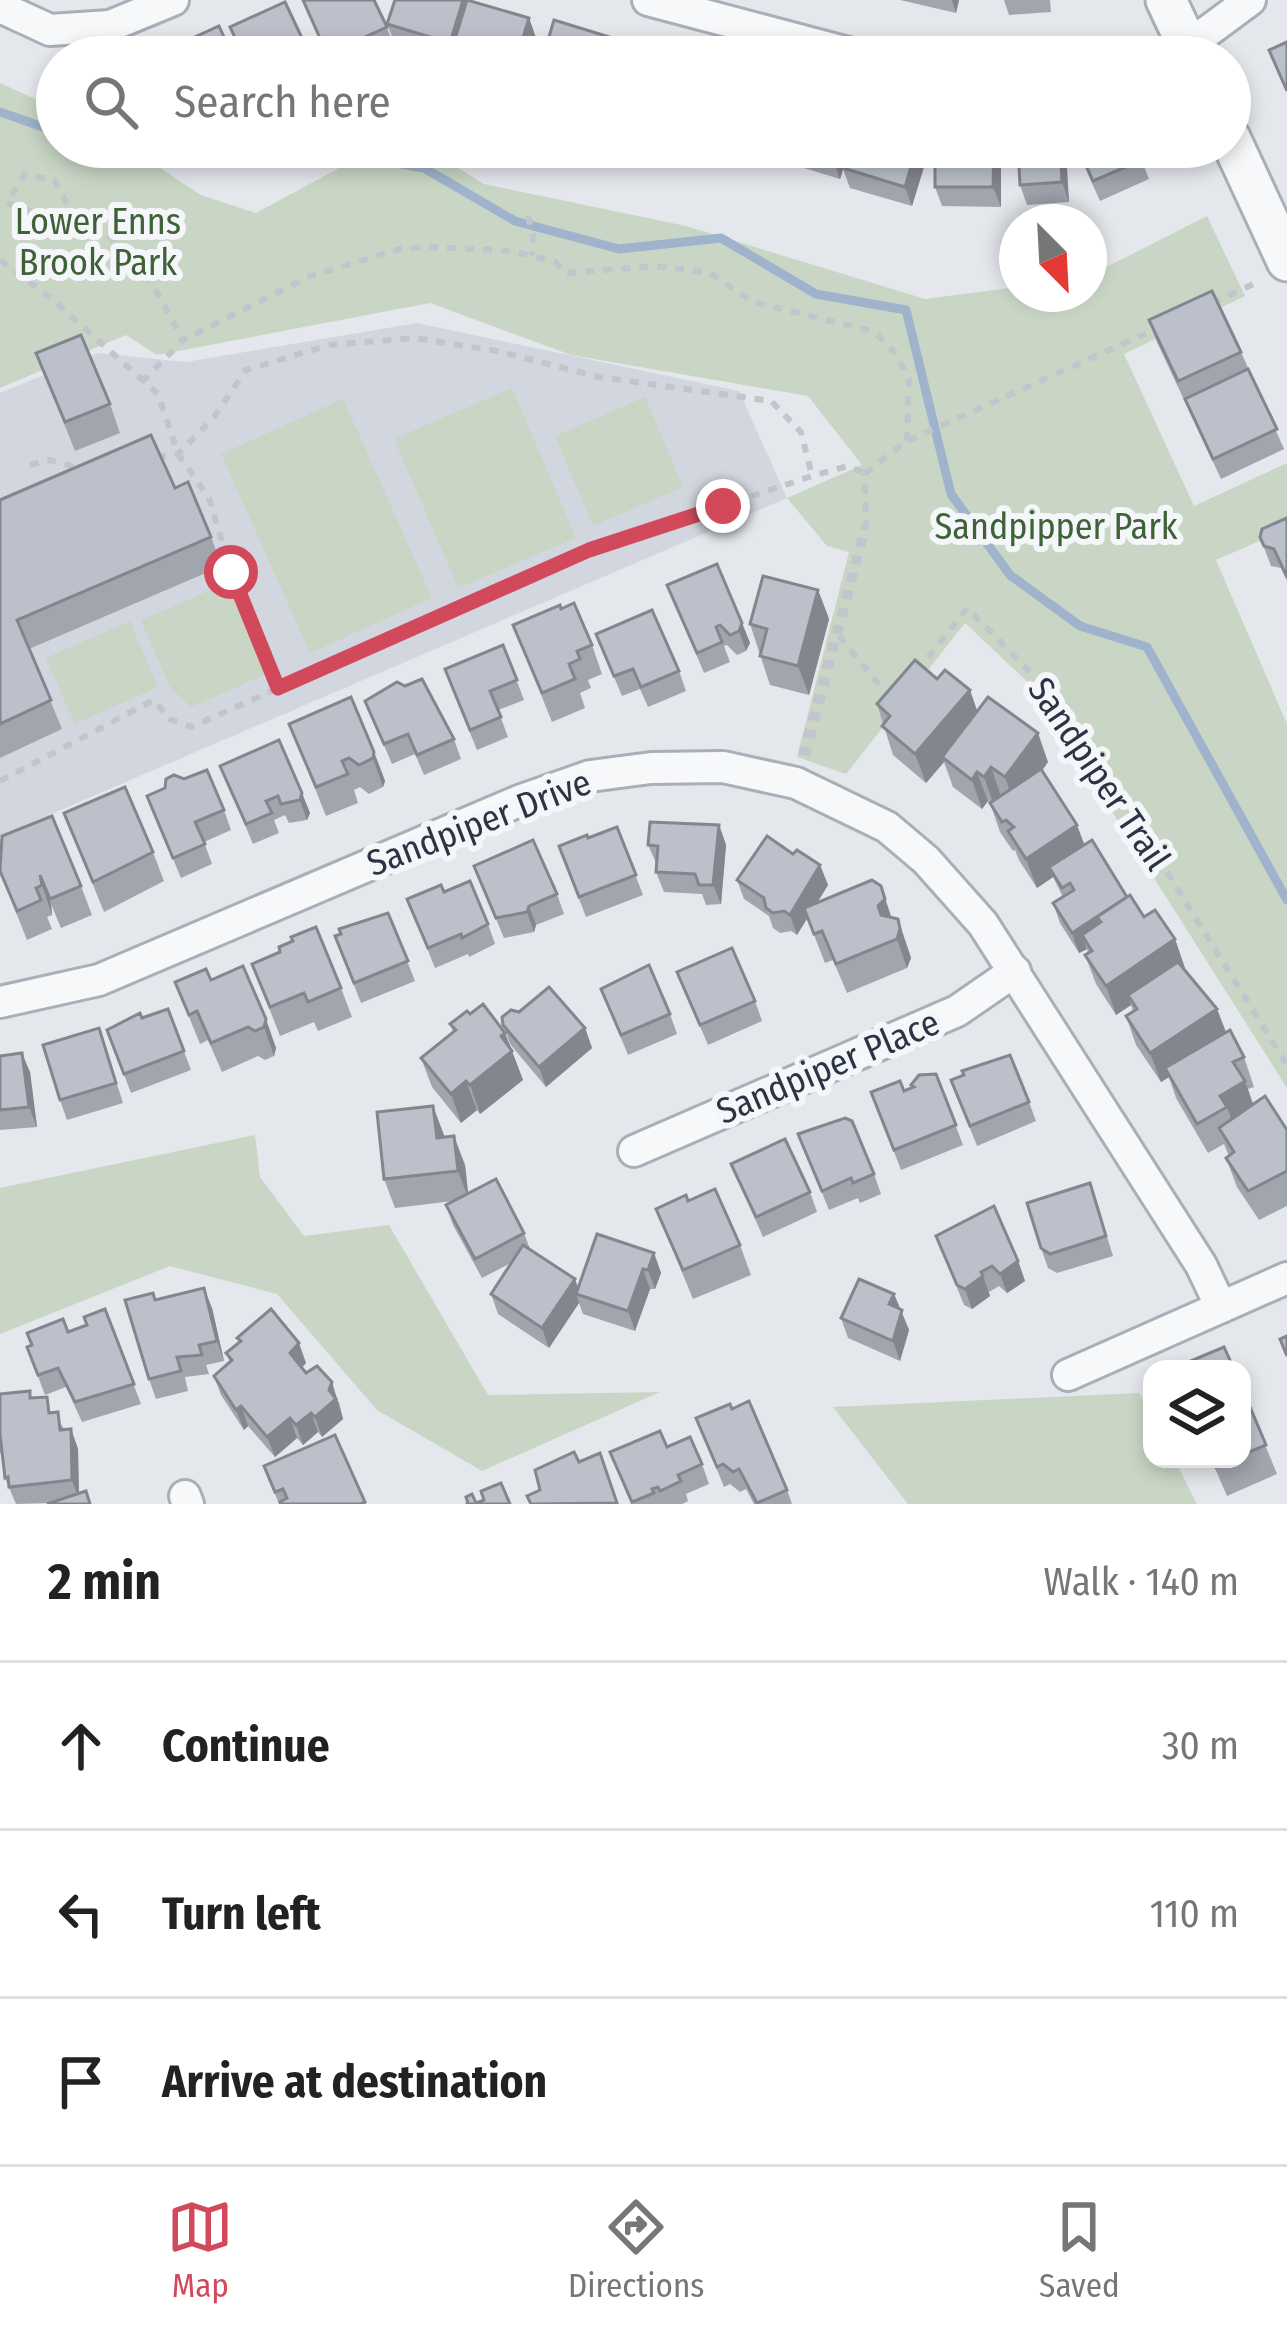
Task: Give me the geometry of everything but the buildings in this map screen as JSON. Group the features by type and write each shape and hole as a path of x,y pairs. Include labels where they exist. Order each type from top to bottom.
{"street":[{"path":"0,8 50,30 110,26 172,0"},
{"path":"648,0 784,36"},
{"path":"1166,0 1176,36"},
{"path":"1203,36 1250,0"},
{"path":"1241,168 1276,269"},
{"name":"Sandpiper Drive","path":"0,1002 99,980 519,801 590,776 723,766 796,783 887,827 957,895 1015,971 1201,1264 1221,1307"},
{"name":"Sandpiper Place","path":"634,1151 957,1011 1015,971"},
{"path":"1068,1375 1287,1278"}],"path":[{"path":"76,219 54,180 24,175 7,203 104,230 153,285 183,340"},
{"path":"527,216 532,256"},
{"path":"142,382 183,340 308,277 400,249 513,251 555,262 568,273 654,266 710,273 753,302 875,332 896,354 909,380 907,441"},
{"path":"0,260 52,299 158,394 178,454 208,498 231,572 278,688"},
{"path":"1203,307 1276,269"},
{"path":"865,473 907,441 1161,326"},
{"path":"136,460 178,454 214,417 246,370 329,345 415,338 496,351 599,376 770,401 801,432 812,476"},
{"path":"30,465 50,460 74,469 95,466"},
{"path":"0,781 154,700 169,719 191,727 589,550 812,476 848,466 865,473"},
{"path":"865,473 866,522 807,756 801,764 866,522"},
{"name":"Sandpiper Trail","path":"908,683 967,608 1038,680 1126,806 1287,1065"},
{"path":"839,636 893,702"}],"shaded area":[{"path":"417,323 739,391 787,498 0,836 0,393 98,353 186,362"}],"green space":[{"path":"0,83 36,99 36,168 160,168 201,195 256,213 339,168 458,168 484,184 686,226 925,299 999,289 999,312 1107,312 1107,267 1207,216 1245,296 1124,354 1194,506 1287,463 1287,529 1216,560 1287,724 1287,1088 1033,687 965,623 846,774 797,757 849,552 827,546 787,498 862,465 808,396 571,355 430,303 157,355 126,335 0,388"},
{"path":"512,388 576,538 458,588 394,439"},
{"path":"645,397 683,487 593,526 555,436"},
{"path":"343,399 432,598 310,653 221,454"},
{"path":"230,582 269,673 191,707 170,687 141,620"},
{"path":"130,621 158,687 75,724 46,658"},
{"path":"255,1135 260,1177 304,1236 389,1225 488,1395 660,1392 482,1471 377,1410 277,1294 170,1266 0,1334 0,1188"},
{"path":"1139,1393 1143,1468 1179,1468 1197,1504 908,1504 833,1407"}],"waterway":[{"path":"0,112 36,125"},
{"path":"424,168 515,221 619,249 721,238 816,294 906,310 951,494 1010,575 1080,626 1147,647 1287,900"}],"route":[{"path":"231,572 278,688 589,550 723,506"}],"park label":[{"name":"Lower Enns Brook Park","path":"98,242"},
{"name":"Sandpipper Park","path":"1056,527"}]}
